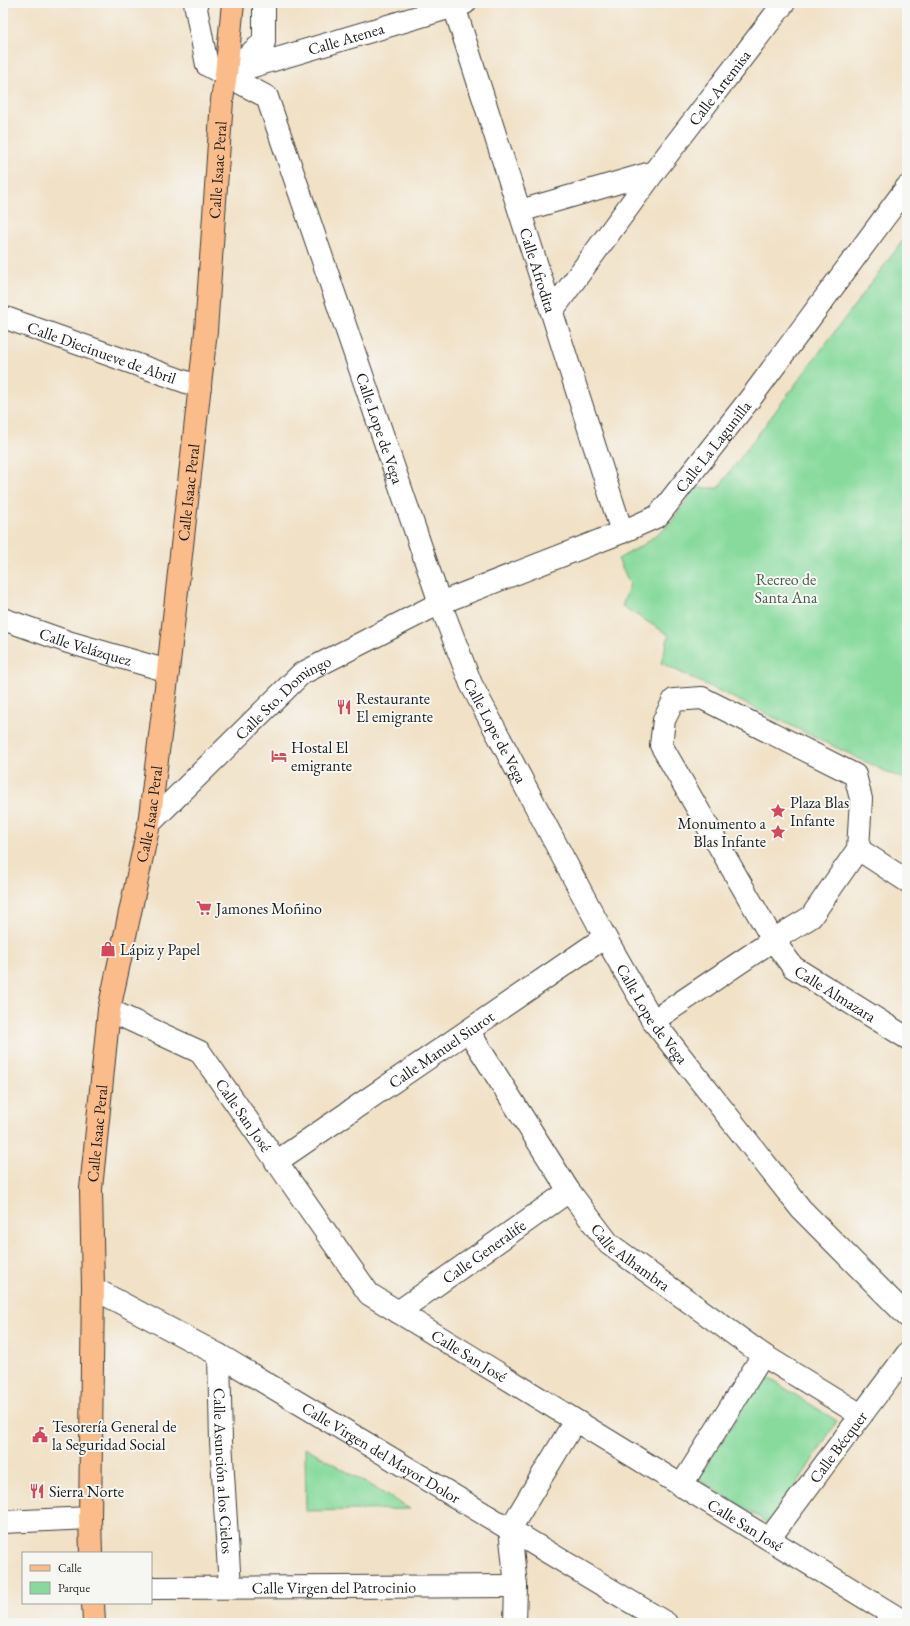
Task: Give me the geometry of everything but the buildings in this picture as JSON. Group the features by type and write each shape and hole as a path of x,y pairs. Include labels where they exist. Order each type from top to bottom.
{"main road":[{"name":"Calle Isaac Peral","path":"91,1552 90,1518 93,1288 91,1189 109,1010 149,824 168,671 206,331 222,100 233,4"},
{"path":"93,1604 94,1623"}],"street":[{"path":"195,3 207,65 226,74 264,42 264,3"},
{"name":"Calle Artemisa","path":"552,311 654,172 784,3"},
{"name":"Calle Atenea","path":"226,74 460,5"},
{"name":"Calle Afrodita","path":"460,5 520,211 622,532"},
{"name":"Calle Lope de Vega","path":"226,74 267,97 440,603 471,684 605,937 653,1021 801,1209 907,1316"},
{"path":"520,211 654,172"},
{"name":"Calle La Lagunilla","path":"440,603 622,532 658,516 753,395 907,187"},
{"name":"Calle Diecinueve de Abril","path":"3,318 200,387"},
{"name":"Calle Sto. Domingo","path":"149,824 301,674 440,603"},
{"name":"Calle Velázquez","path":"3,619 68,642 168,671"},
{"path":"653,1021 773,940 812,917 858,849 861,799 855,775 702,698 674,700 664,720 661,746 773,940"},
{"path":"858,849 907,881"},
{"name":"Calle Manuel Siurot","path":"276,1162 605,937"},
{"name":"Calle Almazara","path":"773,940 793,966 907,1038"},
{"name":"Calle San José","path":"109,1010 200,1052 369,1294 906,1623"},
{"name":"Calle Alhambra","path":"468,1032 569,1191 609,1244 762,1355 861,1415"},
{"name":"Calle Generalife","path":"398,1312 569,1191"},
{"name":"Calle Virgen del Mayor Dolor","path":"93,1288 219,1355 666,1623"},
{"name":"Calle Bécquer","path":"769,1540 907,1354"},
{"name":"Calle Asunción a los Cielos","path":"219,1355 221,1441 230,1587"},
{"path":"681,1486 762,1355"},
{"path":"515,1623 516,1586 510,1529 575,1421"},
{"path":"3,1522 90,1518"},
{"name":"Calle Virgen del Patrocinio","path":"152,1588 516,1586"}],"green space":[{"name":"Recreo de Santa Ana","path":"907,235 907,780 889,773 661,663 669,635 622,606 630,584 618,559 643,545 670,524 695,488 718,488"},
{"path":"764,1375 837,1421 771,1525 698,1479"},
{"path":"305,1447 410,1509 306,1511"}],"place":[{"name":"Restaurante El emigrante","path":"344,707"},
{"name":"Hostal El emigrante","path":"279,756"},
{"name":"Plaza Blas Infante","path":"778,811"},
{"name":"Monumento a Blas Infante","path":"778,832"},
{"name":"Jamones Moñino","path":"204,908"},
{"name":"Lápiz y Papel","path":"108,949"},
{"name":"Tesorería General de la Seguridad Social","path":"40,1435"},
{"name":"Sierra Norte","path":"37,1491"}]}
